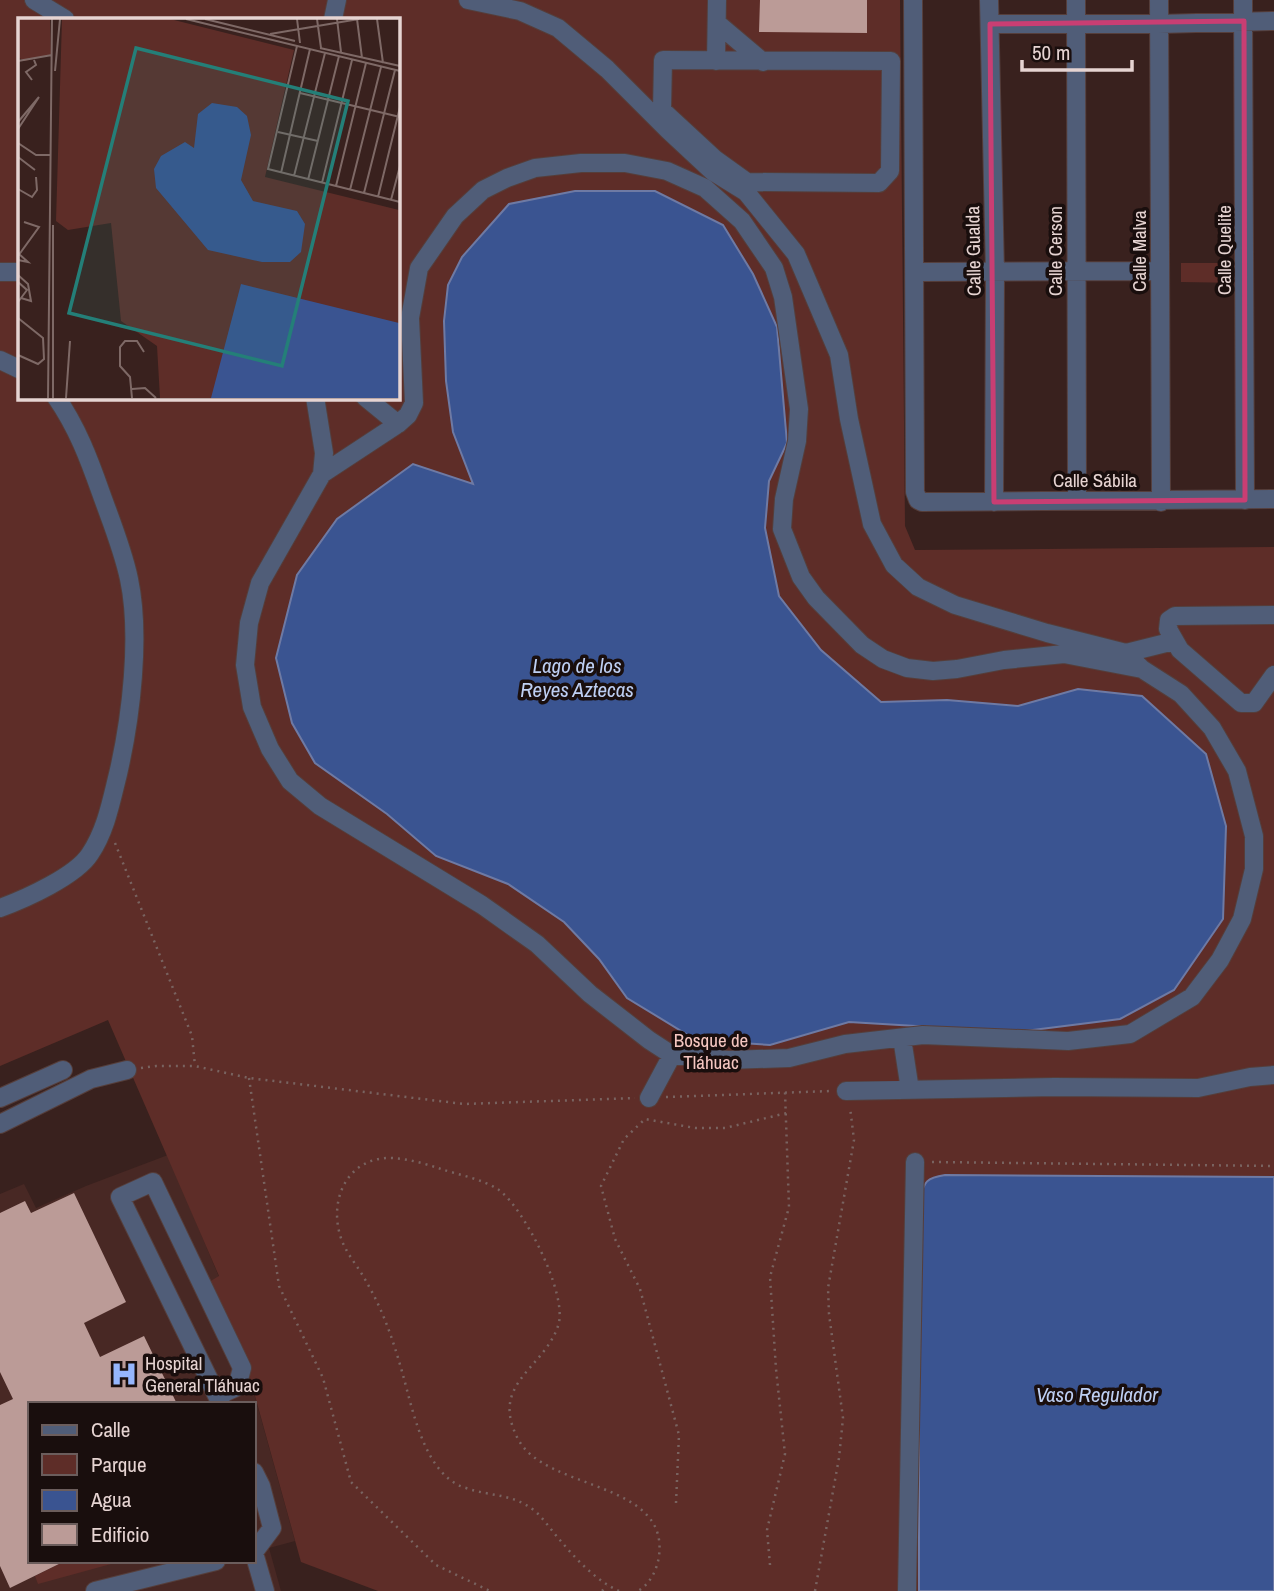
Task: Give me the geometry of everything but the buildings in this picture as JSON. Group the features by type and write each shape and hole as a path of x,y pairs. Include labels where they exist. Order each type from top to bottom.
{"street":[{"path":"34,0 63,18"},
{"path":"324,18 325,0"},
{"path":"333,18 337,0"},
{"path":"468,0 520,11 558,28 607,69 712,171 746,192 796,254 839,355 849,419 872,524 894,565 918,587 955,605 1047,634 1126,653 1174,641"},
{"path":"716,61 717,0"},
{"name":"Calle Sábila","path":"913,0 915,492 918,500 1161,502 1274,499"},
{"name":"Calle Gualda","path":"989,0 995,273 994,502"},
{"name":"Calle Cerson","path":"1076,0 1077,501"},
{"name":"Calle Malva","path":"1159,0 1161,502"},
{"name":"Calle Quelite","path":"1243,0 1245,500"},
{"path":"990,24 1274,21"},
{"path":"717,23 763,62"},
{"path":"663,60 716,61 891,61 890,171 878,183 747,181 715,159 662,110 663,60"},
{"path":"322,474 398,425 408,415 414,403 410,318 419,268 455,216 483,190 535,168 581,163 625,163 667,171 705,188 742,221 774,268 783,297 799,409 797,441 784,499 782,529 801,577 816,598 862,645 883,659 907,668 933,671 957,669 1004,660 1064,654 1142,669"},
{"path":"705,188 712,171"},
{"path":"923,272 1160,271"},
{"path":"0,272 18,272"},
{"path":"0,360 18,369"},
{"path":"0,908 61,880 89,856 107,821 126,740 134,658 133,598 129,577 87,454 70,418 57,399"},
{"path":"315,399 324,453 322,474 260,583 249,623 245,665 252,707 270,749 290,781 320,806 537,944 600,1002 672,1055 728,1060 789,1058 845,1044 923,1035 1068,1041 1130,1034 1192,997 1220,960 1242,919 1254,869 1254,836 1237,771 1212,728 1181,694 1142,669 1126,653"},
{"path":"367,399 398,425"},
{"path":"1274,615 1175,616 1169,620 1168,629 1180,650 1241,703 1254,703 1274,675"},
{"path":"902,1038 910,1090"},
{"path":"649,1098 672,1055"},
{"path":"0,1098 63,1070"},
{"path":"0,1124 91,1079 127,1070"},
{"path":"846,1091 1198,1088 1274,1075"},
{"path":"907,1591 915,1162"},
{"path":"153,1182 242,1368 237,1387 219,1400 120,1197 153,1182"},
{"path":"256,1476 272,1528 256,1549"},
{"path":"256,1559 265,1591"},
{"path":"95,1591 208,1563"}],"path":[{"path":"107,821 192,1036 195,1066"},
{"path":"127,1070 156,1066 195,1066 249,1078 464,1104 846,1091 854,1140 828,1288 843,1418 839,1458 815,1591"},
{"path":"249,1078 279,1286 323,1378 351,1482 436,1564 490,1591"},
{"path":"770,1565 767,1530 785,1454 770,1277 789,1207 785,1092"},
{"path":"676,1503 679,1435 640,1289 615,1239 601,1186 624,1139 645,1119 695,1128 725,1128 787,1113"},
{"path":"619,1591 607,1586 581,1564 537,1513 516,1499 466,1489 451,1482 438,1469 425,1445 413,1412 392,1336 367,1282 340,1236 335,1210 338,1196 345,1182 359,1167 391,1158 426,1164 496,1188 517,1211 547,1262 561,1309 560,1323 554,1336 513,1387 509,1404 511,1421 519,1441 537,1461 627,1501 647,1513 660,1546 659,1556 649,1581 638,1591"},
{"path":"915,1162 1274,1166"},
{"path":"602,1591 607,1586"}],"highlighted area":[{"path":"1244,21 1245,500 994,502 990,24"}],"shaded area":[{"name":"Hospital General Tláhuac","path":"168,1155 227,1296 295,1541 269,1548 281,1591 0,1591 0,1194 24,1184 36,1208"}],"green space":[{"name":"Bosque de Tláhuac","path":"0,0 900,0 905,526 915,550 1274,547 1274,1591 378,1591 301,1562 242,1349 209,1282 219,1276 108,1020 0,1066"},
{"path":"1181,263 1243,263 1243,283 1181,282"},
{"path":"61,1563 115,1563 38,1584 35,1576"}],"water":[{"name":"Lago de los Reyes Aztecas","path":"575,191 655,191 723,225 753,274 777,327 787,443 769,481 765,528 779,596 821,650 881,702 947,700 1018,706 1078,689 1142,696 1206,754 1226,826 1223,919 1174,990 1120,1019 1017,1032 849,1022 770,1045 696,1040 627,998 599,959 564,922 508,884 436,856 387,814 315,763 292,723 276,658 297,575 337,519 413,464 473,484 453,432 446,381 444,321 448,285 462,257 509,204"},
{"name":"Vaso Regulador","path":"945,1175 1274,1177 1274,1591 919,1591 919,1199 927,1181"}],"place":[{"name":"Hospital General Tláhuac","path":"124,1374"}]}
